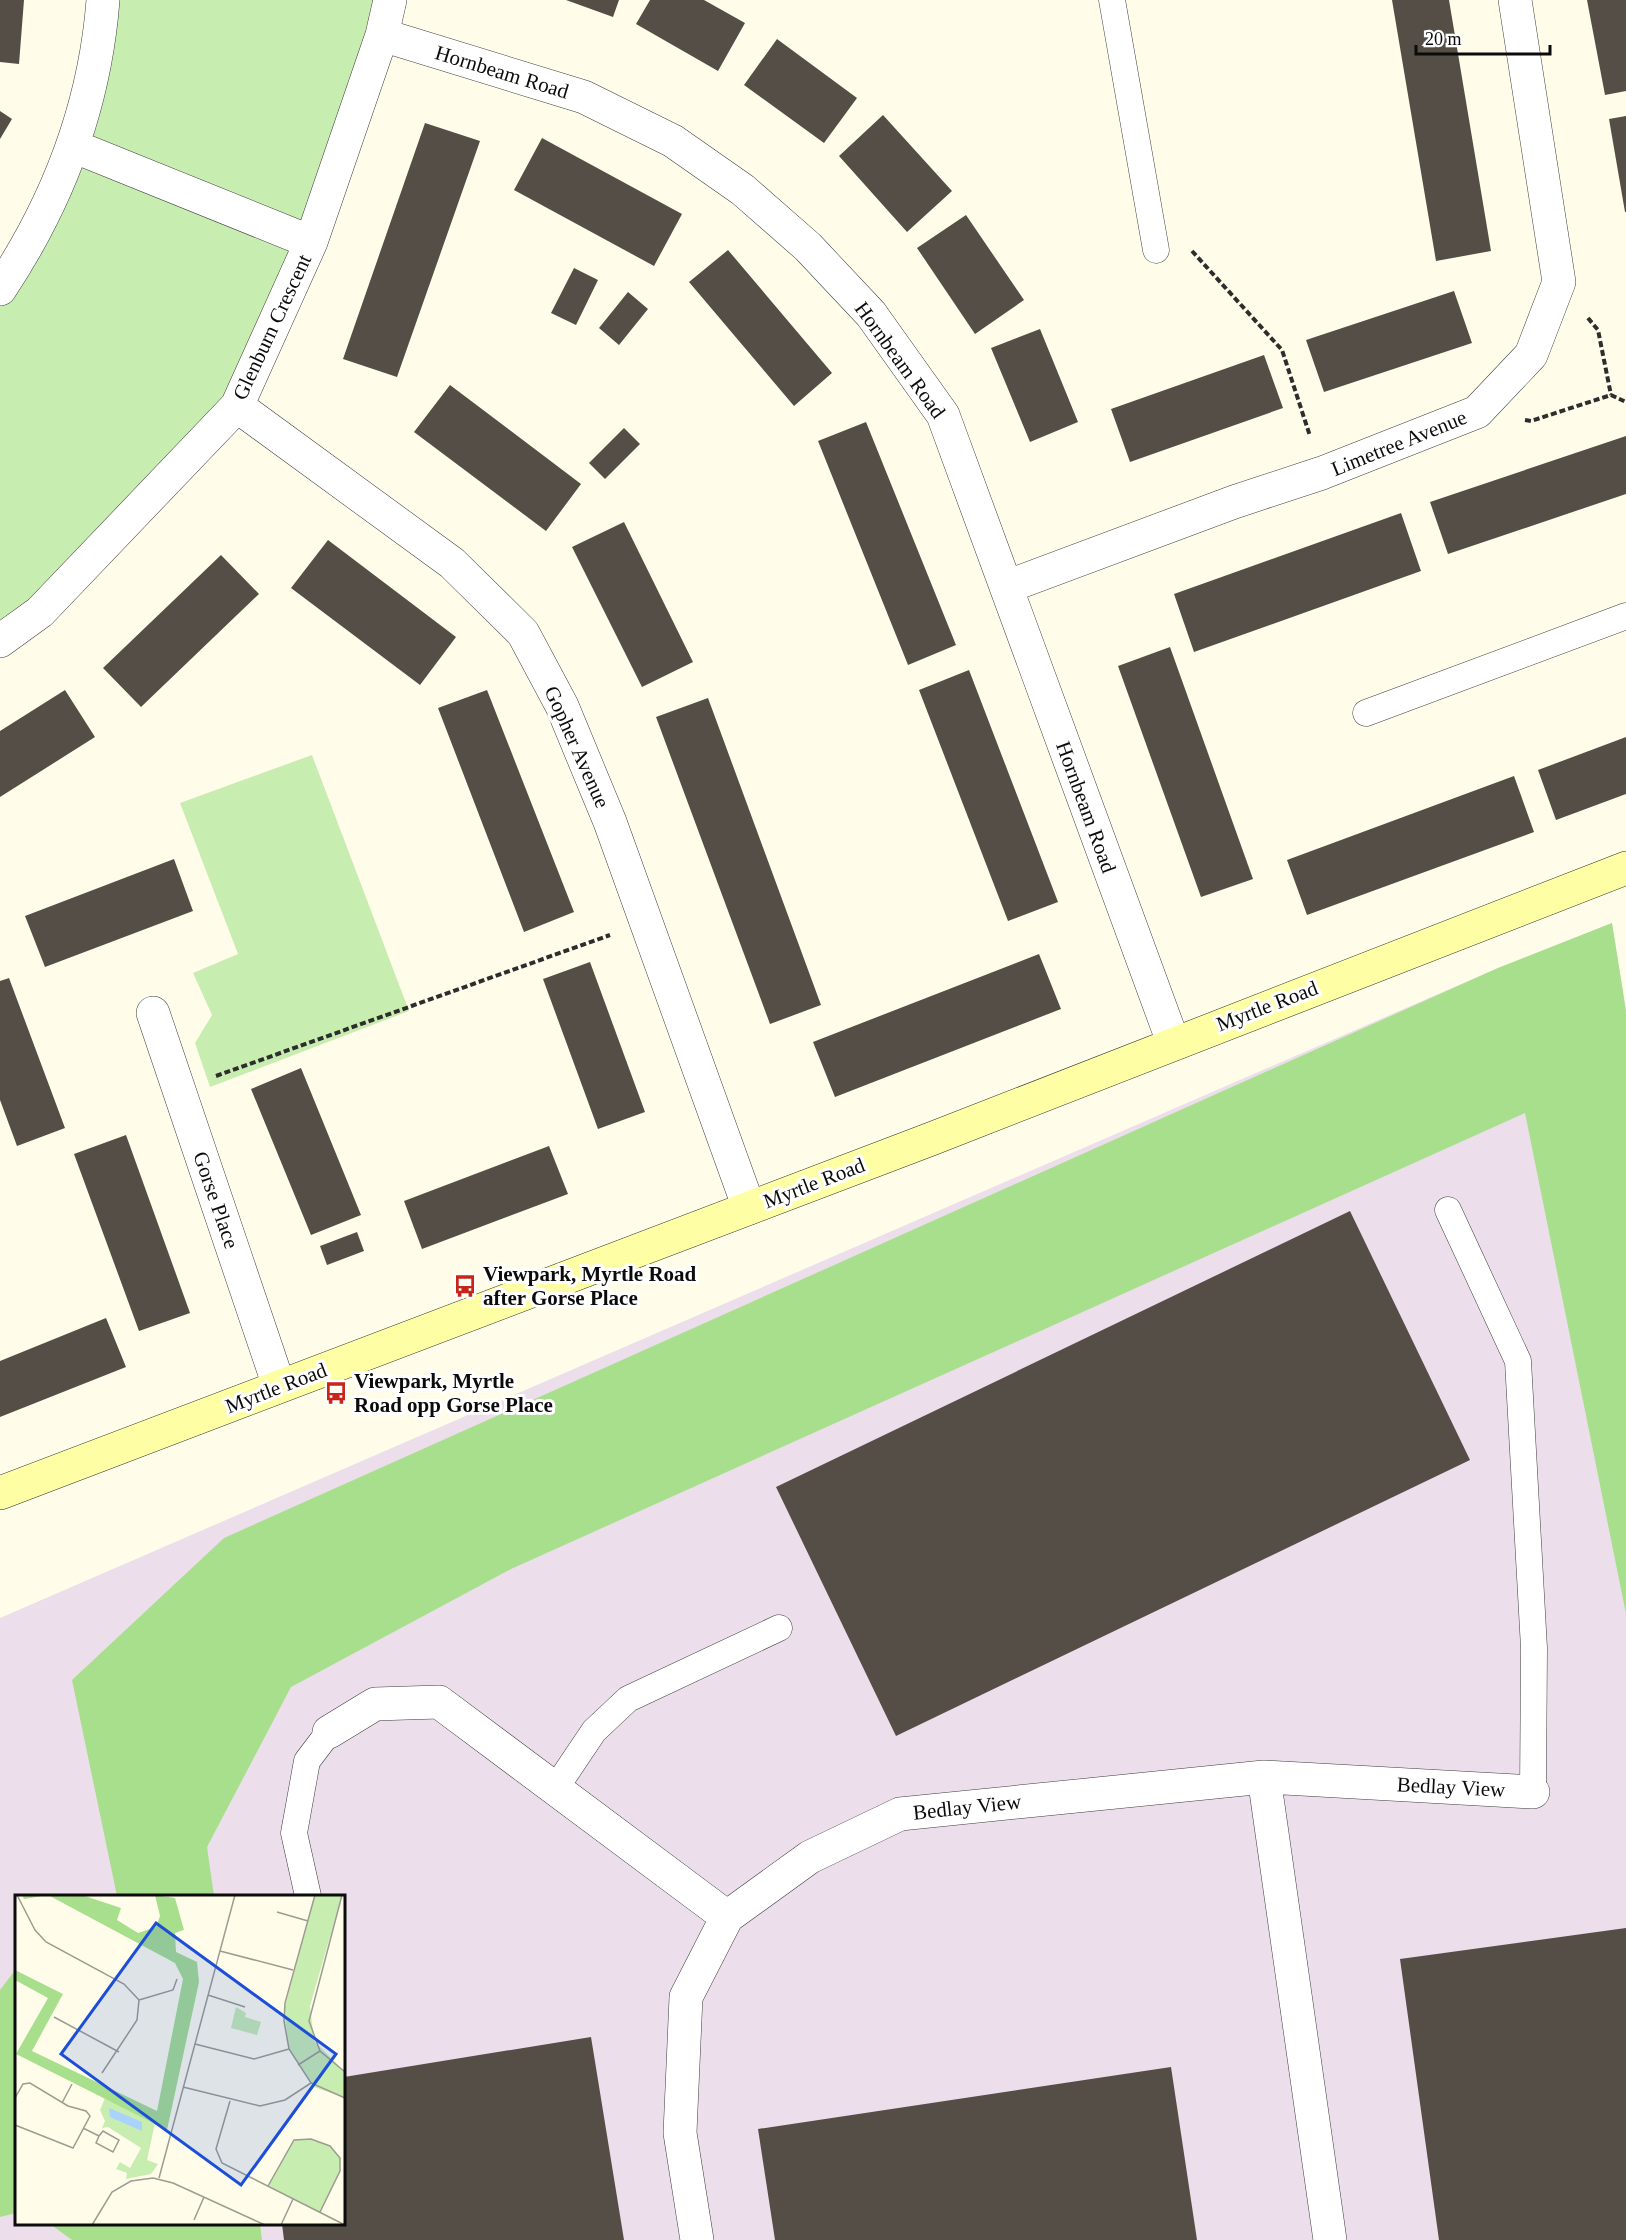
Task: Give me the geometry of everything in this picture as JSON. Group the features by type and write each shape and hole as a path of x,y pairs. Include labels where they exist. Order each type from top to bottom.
{"street":[{"path":"0,289 22,255 50,202 73,146 90,88 103,0"},
{"name":"Glenburn Crescent","path":"0,641 40,612 237,406 311,242 382,34 390,0"},
{"name":"Limetree Avenue","path":"1006,587 1234,502 1322,473 1477,412 1531,355 1559,282 1515,0"},
{"name":"Hornbeam Road","path":"382,34 584,97 673,141 743,190 808,248 871,314 943,415 1173,1042"},
{"path":"73,146 311,242"},
{"name":"Gopher Avenue","path":"237,406 452,563 523,633 562,706 647,921 748,1208"},
{"name":"Myrtle Road","path":"0,1492 931,1139 1173,1042 1626,868"},
{"name":"Gorse Place","path":"153,1013 279,1386"},
{"path":"328,1732 375,1704 439,1702 727,1917"},
{"path":"1264,1777 1330,2240"},
{"name":"Bedlay View","path":"697,2240 680,2133 686,1997 727,1917 810,1857 900,1814 1264,1777 1533,1792"}],"lane":[{"path":"1112,0 1156,250"},
{"path":"1365,713 1626,616"},
{"path":"1448,1210 1518,1360 1534,1648 1533,1792"},
{"path":"555,1789 594,1731 628,1699 779,1628"},
{"path":"308,1895 294,1833 307,1761 328,1732"}],"path":[{"path":"1151,221 1200,257 1282,350 1322,473"},
{"path":"1559,282 1598,330 1611,395"},
{"path":"1477,412 1531,422 1611,395 1626,402"},
{"path":"179,1090 647,921"}],"shaded area":[{"path":"1612,923 1626,1010 1626,2240 0,2240 0,1618 1498,968"}],"green space":[{"path":"103,0 390,0 237,406 0,641 0,289 22,255"},
{"path":"312,755 409,1011 210,1087 195,1043 212,1015 193,973 238,954 180,803"},
{"path":"1612,923 1626,1011 1626,1614 1525,1113 511,1569 291,1687 207,1847 214,1895 117,1895 72,1680 224,1538 1498,968"},
{"path":"15,1970 15,2213 0,2217 0,1990"},
{"path":"51,2225 260,2225 262,2240 72,2240"}],"building":[{"path":"0,0 24,0 19,64 0,62"},
{"path":"566,0 619,0 613,17"},
{"path":"650,0 704,0 745,23 718,71 636,24"},
{"path":"1392,0 1449,0 1491,251 1436,261"},
{"path":"1587,0 1626,0 1626,91 1605,95"},
{"path":"777,39 857,98 824,143 744,85"},
{"path":"0,111 12,119 0,139"},
{"path":"883,115 952,191 907,232 839,156"},
{"path":"1626,116 1626,212 1625,212 1609,119"},
{"path":"425,123 480,141 397,377 343,359"},
{"path":"542,138 682,214 654,266 514,190"},
{"path":"966,215 1024,300 975,334 917,248"},
{"path":"728,250 832,373 794,406 689,282"},
{"path":"574,268 598,280 576,325 551,313"},
{"path":"1454,291 1472,343 1324,392 1306,340"},
{"path":"628,292 648,309 619,345 599,328"},
{"path":"1040,329 1078,422 1030,442 991,348"},
{"path":"1264,355 1283,408 1130,462 1111,409"},
{"path":"450,385 581,484 546,531 414,432"},
{"path":"866,422 956,645 908,665 818,441"},
{"path":"624,428 640,444 605,479 589,463"},
{"path":"1626,436 1626,494 1448,554 1430,502"},
{"path":"1401,513 1421,571 1194,652 1174,594"},
{"path":"624,522 693,662 642,687 572,547"},
{"path":"328,540 456,637 420,685 291,588"},
{"path":"221,555 259,594 141,707 103,668"},
{"path":"1170,647 1253,879 1201,897 1118,666"},
{"path":"969,670 1058,902 1008,921 919,690"},
{"path":"65,690 95,737 0,797 0,731"},
{"path":"487,690 574,912 524,932 438,708"},
{"path":"708,698 821,1005 770,1024 656,717"},
{"path":"1626,737 1626,794 1556,820 1538,770"},
{"path":"1514,776 1534,832 1307,915 1287,860"},
{"path":"174,859 193,911 45,967 25,916"},
{"path":"1039,954 1061,1009 835,1097 813,1042"},
{"path":"590,962 645,1112 598,1129 543,979"},
{"path":"9,978 65,1128 17,1146 0,1100 0,981"},
{"path":"301,1068 361,1215 311,1235 251,1089"},
{"path":"126,1135 190,1313 139,1331 74,1154"},
{"path":"549,1146 568,1194 422,1249 404,1201"},
{"path":"1350,1211 1470,1460 896,1736 776,1487"},
{"path":"357,1232 364,1251 327,1265 320,1246"},
{"path":"106,1318 126,1367 0,1417 0,1361"},
{"path":"1626,1928 1626,2240 1439,2240 1400,1959"},
{"path":"591,2037 624,2240 284,2240 282,2225 345,2225 345,2077"},
{"path":"1171,2067 1197,2240 775,2240 758,2129"}],"place":[{"name":"Viewpark, Myrtle Road after Gorse Place","path":"465,1286"},
{"name":"Viewpark, Myrtle Road opp Gorse Place","path":"336,1393"}]}
